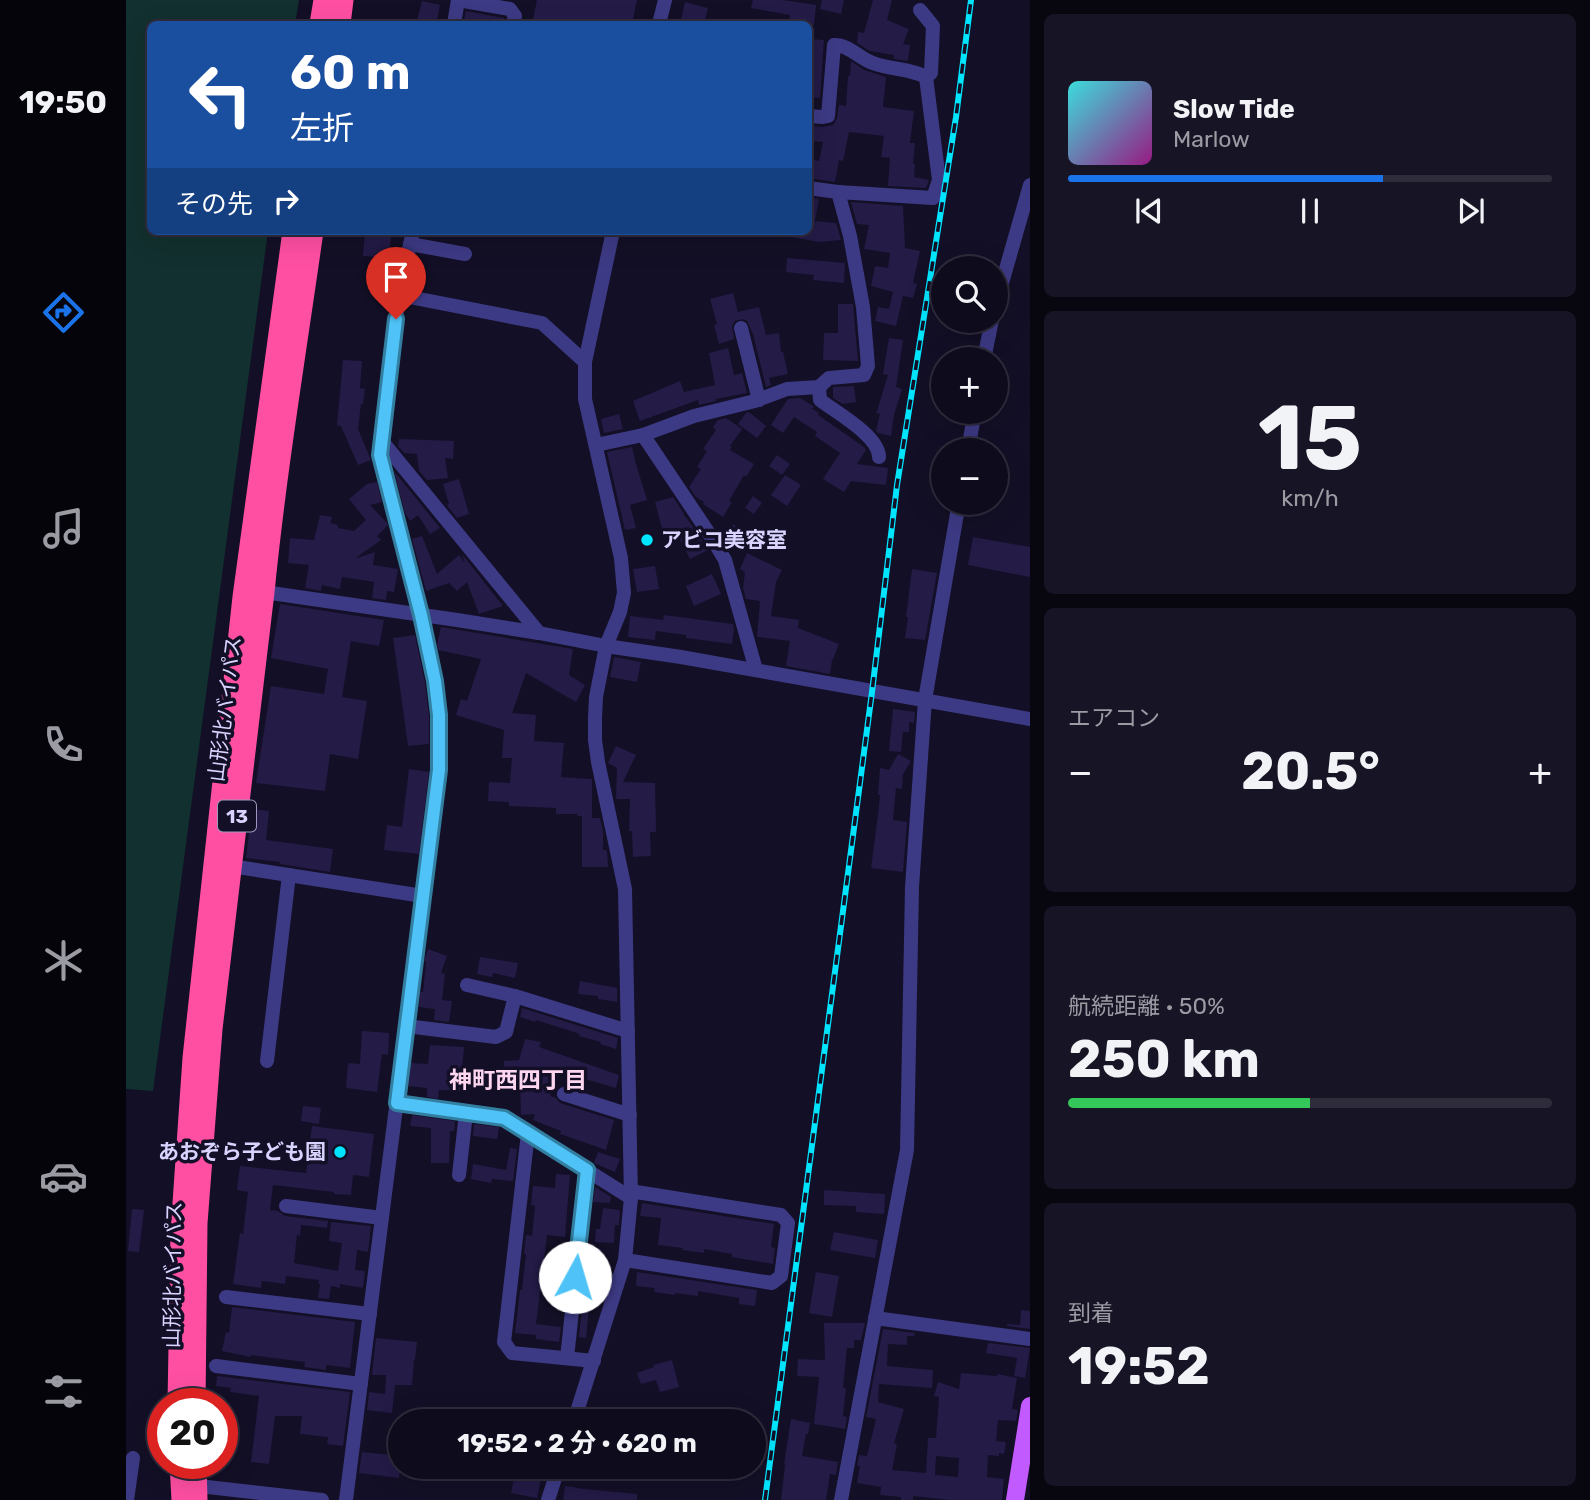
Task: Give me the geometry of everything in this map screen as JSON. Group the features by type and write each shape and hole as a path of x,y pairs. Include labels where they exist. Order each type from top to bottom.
{"highway":[{"path":"320,21 324,0"},
{"path":"340,21 343,0"},
{"name":"山形北バイパス","path":"178,1388 181,1232 193,1058 243,597 292,235"},
{"name":"山形北バイパス","path":"195,1388 197,1223 212,1029 271,523 312,235"}],"main road":[{"path":"1015,1500 1030,1406"}],"street":[{"path":"454,21 458,0 510,9 515,16 514,21"},
{"path":"660,21 665,0"},
{"path":"920,10 933,26 931,73 926,77"},
{"path":"812,116 828,116 834,45 841,45 871,63 914,71 926,77"},
{"path":"812,189 933,198 939,180 926,77"},
{"path":"1008,262 1030,186"},
{"path":"596,445 643,435 694,416 759,400 787,389 819,387 829,379 864,374 868,366 863,307 850,236 838,192"},
{"path":"578,1409 625,1260 631,1194 625,889 595,740 596,697 606,646 624,593 621,558 585,399 585,362 612,235"},
{"path":"346,1500 439,770 439,715 435,681 380,455 381,440 399,295 411,237 465,254"},
{"path":"399,295 542,323 585,362"},
{"path":"741,328 759,400"},
{"path":"819,387 820,400 868,435 879,449 879,457"},
{"path":"643,435 725,560 756,670"},
{"path":"381,440 539,633"},
{"path":"841,1500 907,1150 912,887 925,700 957,515"},
{"path":"264,592 539,633 1030,719"},
{"path":"231,866 423,896"},
{"path":"267,1061 289,875"},
{"path":"467,985 515,996 628,1031"},
{"path":"407,1026 496,1037 506,1032 515,996"},
{"path":"564,1094 629,1115"},
{"path":"397,1103 504,1118 631,1194 781,1215 788,1223 781,1276 772,1283 625,1260"},
{"path":"459,1175 466,1113"},
{"path":"528,1133 504,1342 512,1353 594,1362"},
{"path":"567,1358 587,1170"},
{"path":"286,1206 382,1218"},
{"path":"226,1297 370,1314"},
{"path":"875,1318 1030,1339"},
{"path":"216,1366 361,1384"},
{"path":"127,1500 128,1474 133,1458"},
{"path":"548,1500 555,1479"},
{"path":"189,1492 321,1500"}],"green space":[{"path":"126,0 299,0 296,21 147,21 147,235 267,235 153,1091 126,1089"}],"building":[{"path":"537,0 637,0 633,21 533,21"},
{"path":"753,0 783,0 816,5 814,25 812,21 789,21 790,15 751,8"},
{"path":"822,0 844,0 841,14 820,9"},
{"path":"873,0 892,0 887,20 909,29 903,44 910,45 908,61 894,59 894,55 870,51 857,43 858,32 864,33"},
{"path":"422,1 440,5 437,21 417,21"},
{"path":"685,2 708,8 705,21 681,19"},
{"path":"466,11 504,18 504,21 464,20"},
{"path":"812,39 824,40 820,98 812,97"},
{"path":"851,61 864,70 886,77 883,107 914,111 910,143 915,143 914,177 929,180 926,188 888,186 890,158 881,157 884,136 849,132 835,182 812,179 812,160 819,161 823,142 812,141 812,126 833,125 839,105 846,106"},
{"path":"812,198 819,199 815,221 836,223 841,240 819,242 786,236 812,235"},
{"path":"851,202 903,206 905,248 920,251 913,283 917,284 913,298 903,296 896,326 875,321 878,307 889,309 893,292 871,286 875,266 888,268 890,253 864,249 869,225 857,224"},
{"path":"365,235 391,236 389,258 363,256"},
{"path":"787,258 845,263 844,283 813,280 814,275 786,272"},
{"path":"733,293 738,312 759,307 766,335 779,333 781,352 788,374 769,378 771,385 766,387 753,334 747,321 735,321 732,326 734,339 719,344 710,299"},
{"path":"838,304 853,304 858,361 823,360 824,333 838,333"},
{"path":"889,338 903,340 896,387 902,389 891,436 876,431 880,413 876,414 888,375 883,374"},
{"path":"728,348 734,375 742,373 747,393 699,405 698,400 640,421 633,401 680,381 684,392 715,385 709,353"},
{"path":"343,360 362,361 360,388 365,389 358,429 371,460 358,465 341,426 337,425"},
{"path":"854,386 856,402 843,404 833,398 833,387"},
{"path":"800,398 813,406 814,408 811,408 819,413 818,415 864,447 866,450 857,464 888,468 886,485 851,481 844,492 823,479 840,453 815,436 817,432 794,417 783,433 771,425 788,399"},
{"path":"749,412 766,426 757,438 738,424"},
{"path":"619,414 623,429 604,433 601,419"},
{"path":"726,418 742,429 730,450 754,464 746,477 744,475 723,517 703,504 689,487 701,469 697,467 707,451 703,449 716,430 713,427 718,420"},
{"path":"399,439 454,441 453,459 445,458 448,478 427,480 419,471 417,454 404,453 398,446"},
{"path":"632,447 647,500 630,505 636,528 625,530 607,452"},
{"path":"777,455 790,464 782,475 769,466"},
{"path":"394,471 440,528 430,534 418,515 410,521 405,513"},
{"path":"785,475 801,485 787,506 771,495"},
{"path":"459,479 469,514 457,518 448,507 443,484"},
{"path":"377,482 382,502 370,505 388,525 377,536 381,540 357,558 375,552 373,565 398,569 394,592 387,591 386,600 372,598 374,582 342,577 340,589 322,585 321,591 305,588 309,565 288,563 290,538 314,540 320,515 332,517 330,523 338,525 338,528 354,531 366,520 349,499 367,484"},
{"path":"753,496 762,503 754,514 745,508"},
{"path":"673,497 693,527 696,538 699,536 708,550 690,559 680,539 667,543 661,525 655,502"},
{"path":"733,524 742,531 729,548 723,538"},
{"path":"422,536 437,574 459,555 465,563 462,554 503,606 479,614 467,582 457,591 449,583 426,591 412,539"},
{"path":"973,537 1030,547 1030,577 968,565"},
{"path":"747,553 782,570 776,582 771,616 799,620 798,628 839,644 830,674 786,666 790,641 757,637 760,601 746,599 743,588 745,572 740,569"},
{"path":"655,566 659,589 637,592 633,569"},
{"path":"912,569 937,573 925,640 905,638"},
{"path":"712,574 721,594 694,606 686,586"},
{"path":"280,604 384,620 379,646 351,641 342,697 367,701 358,759 330,754 325,791 256,783 271,686 324,694 328,669 271,658"},
{"path":"664,615 733,624 732,644 656,631 655,640 628,637 630,616 663,620"},
{"path":"441,627 573,649 569,675 585,685 576,702 526,673 512,713 536,715 534,741 564,743 561,777 592,779 592,818 600,818 603,850 607,850 608,867 582,867 582,816 556,814 556,808 509,806 509,802 488,801 489,782 510,783 512,758 502,758 504,730 456,715 461,699 467,701 481,659 438,650"},
{"path":"415,635 425,683 429,744 408,746 393,638"},
{"path":"614,657 641,662 637,682 610,677"},
{"path":"893,709 915,712 914,723 909,722 909,732 903,732 901,752 889,751"},
{"path":"616,746 636,755 623,782 655,783 656,832 650,832 651,856 633,857 632,831 629,831 630,799 616,799 617,768 608,763"},
{"path":"898,754 911,761 903,774 902,789 896,788 893,820 907,822 903,872 871,868 880,795 880,768 889,770"},
{"path":"409,769 429,772 419,854 384,850 387,825 402,827"},
{"path":"252,809 269,811 266,840 333,849 330,872 246,858"},
{"path":"428,949 447,956 441,973 445,974 442,1000 452,1001 449,1022 434,1020 435,1009 419,1007 420,992 423,992 424,961"},
{"path":"480,957 518,963 515,978 493,973 492,977 477,974"},
{"path":"580,981 617,988 617,1002 578,994"},
{"path":"522,1008 618,1038 616,1049 579,1036 580,1034 520,1017"},
{"path":"362,1031 389,1033 388,1055 382,1054 377,1092 346,1088 348,1063 360,1064"},
{"path":"525,1039 541,1042 539,1047 619,1075 616,1088 553,1068 547,1089 552,1090 550,1096 560,1103 614,1120 606,1150 560,1134 561,1131 533,1120 535,1114 521,1115 520,1084 490,1084 490,1089 439,1090 438,1099 427,1097 427,1088 408,1086 411,1063 428,1064 430,1045 464,1047 462,1069 504,1070 504,1061 519,1060"},
{"path":"303,1106 321,1108 319,1124 301,1121"},
{"path":"412,1115 455,1121 454,1131 450,1131 449,1163 431,1163 431,1128 410,1126"},
{"path":"474,1124 499,1127 497,1139 473,1136"},
{"path":"312,1126 374,1134 369,1177 353,1175 351,1195 273,1185 270,1210 285,1216 328,1221 327,1228 301,1225 300,1236 297,1235 294,1263 338,1271 342,1243 329,1241 331,1222 371,1226 368,1252 357,1250 355,1270 365,1271 363,1288 340,1284 340,1288 331,1286 329,1299 318,1298 319,1280 286,1276 285,1284 262,1281 261,1288 233,1284 248,1192 237,1190 240,1166 306,1173"},
{"path":"510,1148 517,1149 513,1181 492,1179 491,1183 471,1179 473,1164 506,1170"},
{"path":"598,1152 620,1159 615,1172 594,1163"},
{"path":"556,1174 570,1175 565,1237 547,1235 536,1324 561,1327 559,1342 536,1339 536,1335 515,1333 522,1290 526,1235 532,1236 535,1206 531,1205 533,1186 555,1188"},
{"path":"595,1187 611,1197 610,1203 593,1202"},
{"path":"824,1190 885,1194 884,1214 856,1212 856,1206 824,1205"},
{"path":"642,1203 774,1224 771,1247 775,1248 773,1264 704,1249 704,1253 658,1245 661,1218 640,1216"},
{"path":"603,1208 620,1210 619,1225 615,1225 614,1243 595,1242"},
{"path":"132,1209 144,1210 139,1252 128,1251"},
{"path":"834,1232 878,1240 875,1258 830,1250"},
{"path":"588,1248 602,1249 594,1310 589,1309 586,1338 579,1337"},
{"path":"637,1272 757,1290 755,1306 739,1304 739,1298 698,1291 698,1296 654,1292 655,1288 636,1286"},
{"path":"816,1272 839,1276 832,1317 809,1313"},
{"path":"232,1307 355,1322 350,1368 326,1365 326,1370 304,1367 305,1362 251,1357 222,1351 226,1332 229,1333"},
{"path":"1021,1310 1030,1311 1030,1329 1007,1326 1020,1325"},
{"path":"824,1323 865,1323 861,1340 854,1340 854,1348 847,1348 843,1388 846,1388 843,1416 847,1417 845,1429 814,1424 819,1377 797,1376 798,1359 825,1360"},
{"path":"883,1329 915,1333 914,1336 907,1336 907,1345 888,1344 887,1366 933,1370 932,1388 879,1384 878,1402 904,1409 894,1443 897,1444 892,1470 926,1473 928,1438 936,1438 939,1397 934,1396 938,1382 959,1389 961,1373 997,1374 1017,1378 1012,1409 1018,1410 1016,1421 998,1420 996,1441 1006,1442 1004,1454 988,1455 987,1477 1004,1479 1002,1500 951,1500 913,1496 913,1500 901,1500 901,1497 880,1495 881,1487 857,1483 859,1455 867,1456 876,1419 866,1417","holes":["936,1456 959,1458 958,1477 935,1475"]},
{"path":"376,1338 417,1342 412,1385 395,1385 392,1409 388,1409 388,1413 367,1410 369,1392 385,1394 386,1375 372,1375"},
{"path":"988,1343 1030,1348 1025,1378 1014,1376 1017,1358 986,1353"},
{"path":"672,1360 679,1387 660,1392 656,1380 641,1384 637,1373"},
{"path":"217,1376 350,1392 343,1446 327,1444 328,1437 300,1434 302,1416 275,1416 269,1464 251,1462 259,1396 238,1393 238,1388 216,1386"},
{"path":"791,1419 810,1423 802,1456 838,1462 836,1475 830,1474 826,1500 781,1500"},
{"path":"362,1452 388,1455 388,1477 359,1473"},
{"path":"514,1479 541,1479 537,1498 511,1493"},
{"path":"565,1486 637,1494 637,1500 563,1500"}],"railway":[{"path":"765,1500 897,485 956,117 971,0"}],"place":[{"name":"アビコ美容室","path":"647,540"},
{"name":"あおぞら子ども園","path":"340,1152"}],"district":[{"name":"神町西四丁目","path":"518,1080"}],"route":[{"path":"396,319 380,455 421,615 439,715 439,770 397,1103 504,1118 587,1170 575,1277"}]}
